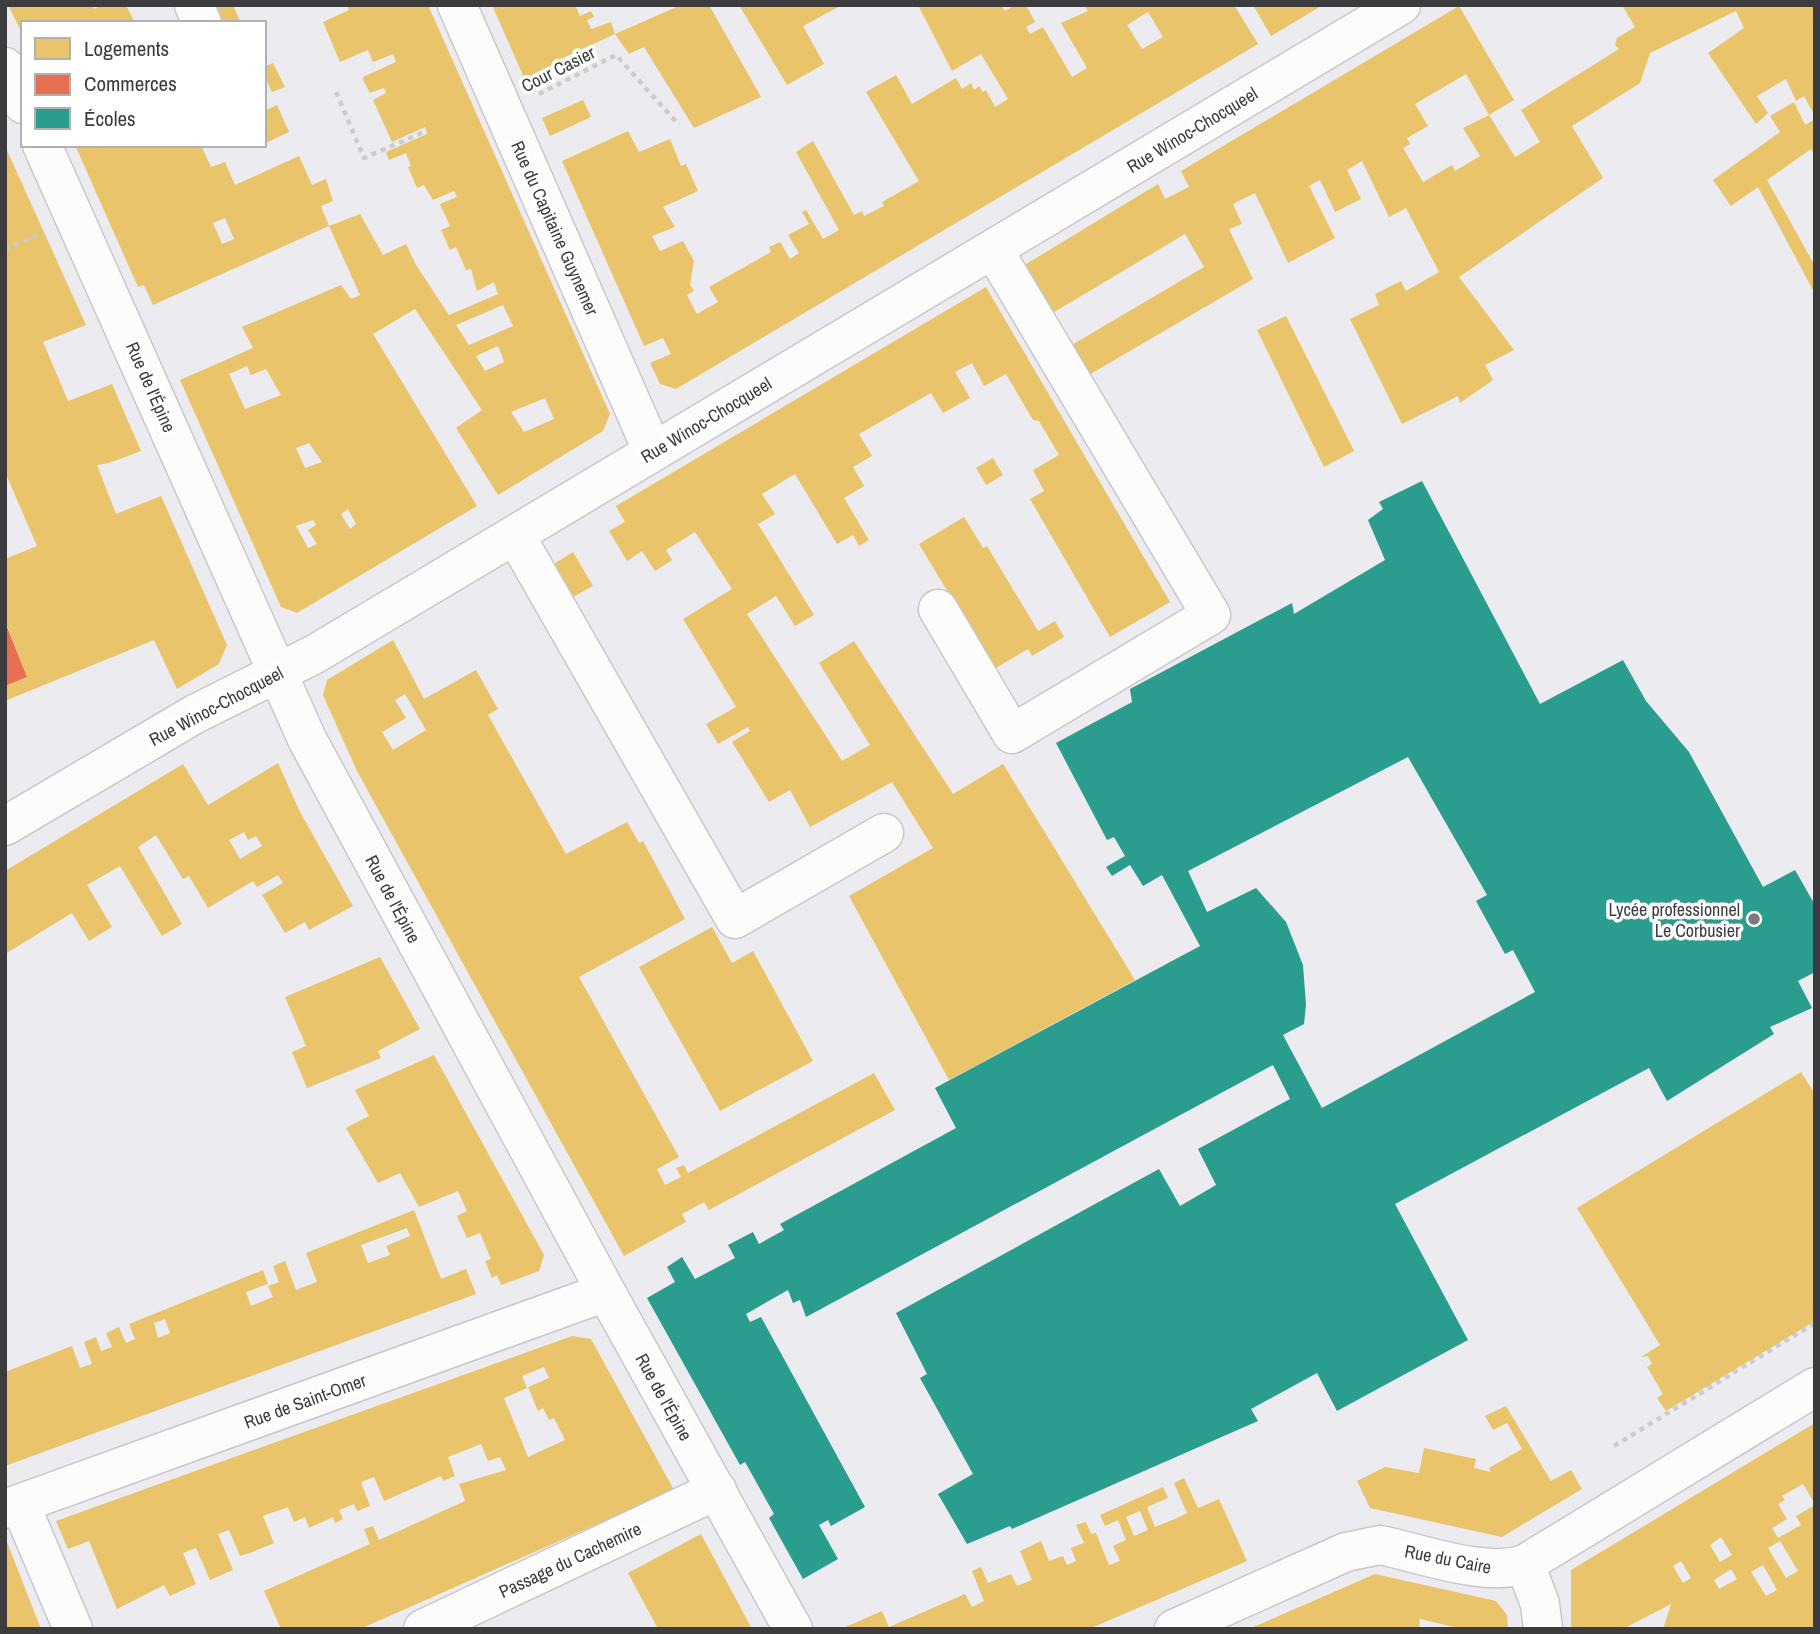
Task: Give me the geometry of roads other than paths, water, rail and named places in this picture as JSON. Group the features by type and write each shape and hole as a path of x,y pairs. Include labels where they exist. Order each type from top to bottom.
{"street":[{"path":"194,5 201,21"},
{"name":"Rue du Capitaine Guynemer","path":"457,5 653,452"},
{"name":"Rue Winoc-Chocqueel","path":"5,827 195,714 277,673 515,535 1401,5"},
{"path":"5,67 21,100"},
{"name":"Rue de l'Épine","path":"43,147 307,739 606,1292 793,1629"},
{"path":"938,609 1013,734 1211,615 993,249"},
{"path":"515,535 736,919 884,833"},
{"name":"Rue de Saint-Omer","path":"13,1506 606,1292"},
{"name":"Rue du Caire","path":"1174,1629 1346,1552 1364,1547 1380,1545 1489,1568 1508,1570 1525,1564 1815,1387"},
{"name":"Passage du Cachemire","path":"423,1629 717,1490"},
{"path":"13,1506 74,1629"},
{"path":"1525,1564 1540,1604 1543,1629"}],"place":[{"name":"Lycée professionnel Le Corbusier","path":"1754,919"}]}
